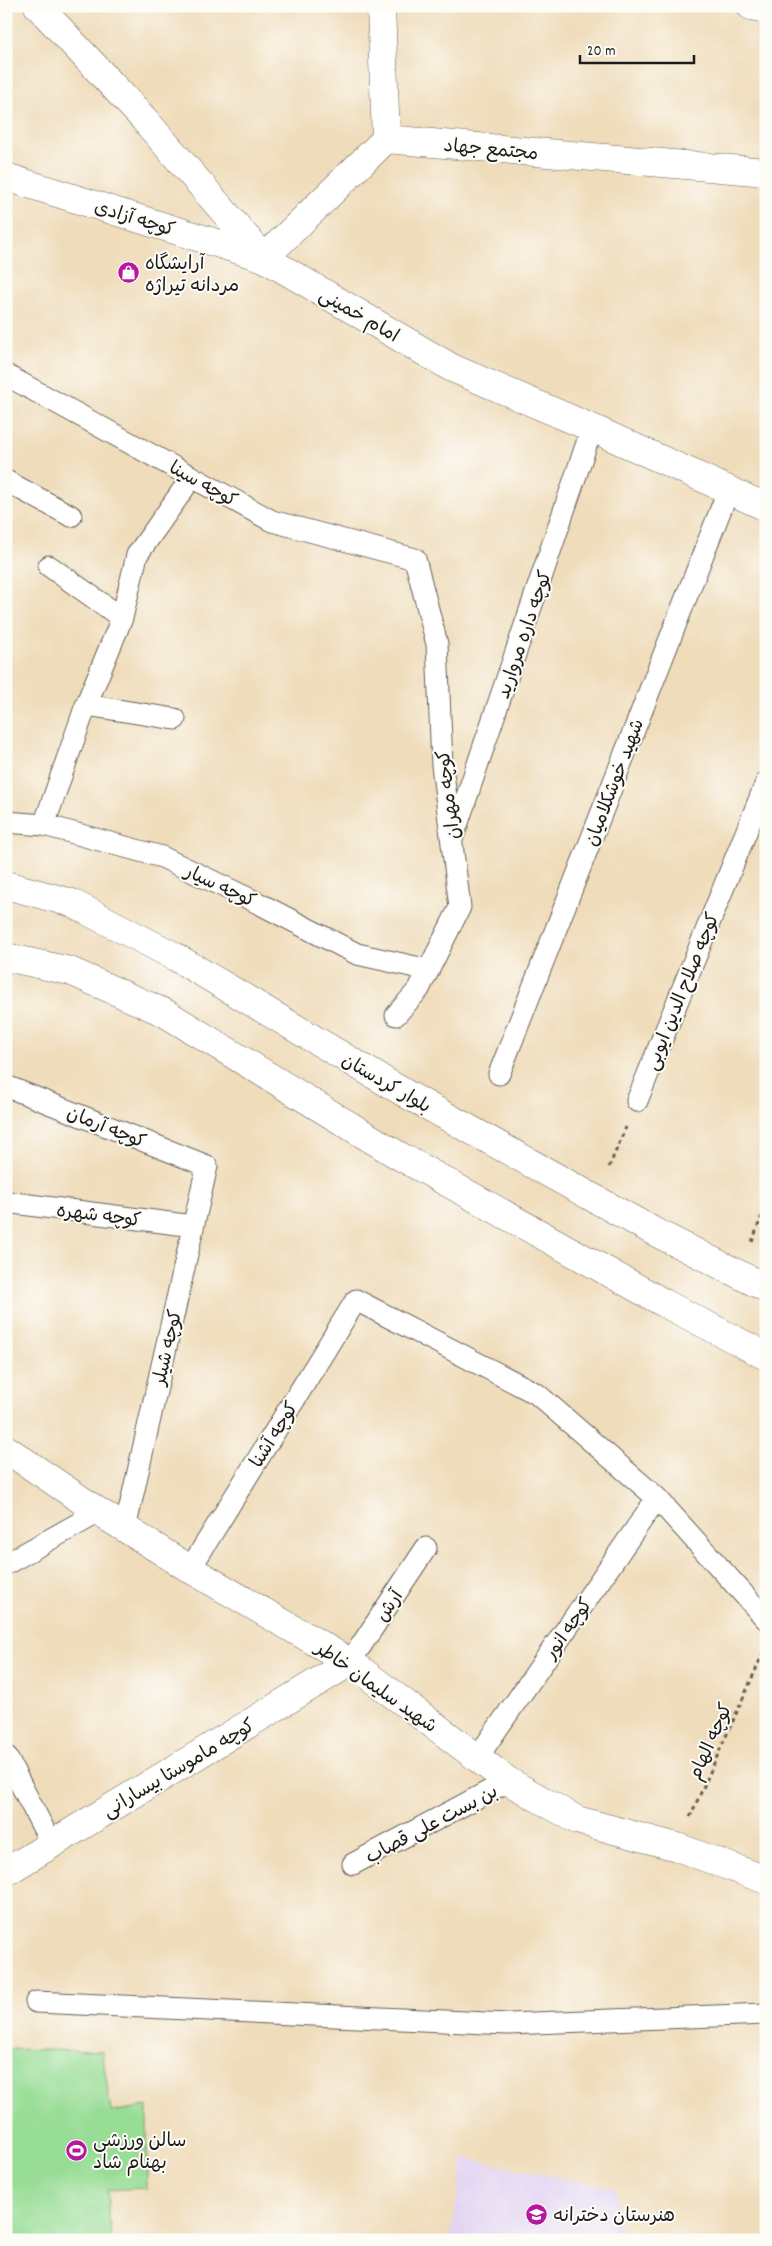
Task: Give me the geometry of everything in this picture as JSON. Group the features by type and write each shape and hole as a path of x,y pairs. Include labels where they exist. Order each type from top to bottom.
{"main road":[{"name":"امام خمینی","path":"38,6 144,119 264,258 452,368 592,428 766,507"},
{"path":"264,258 386,139 380,6"},
{"path":"751,6 766,9"},
{"name":"مجتمع جهاد","path":"386,139 766,172"},
{"name":"کوچه آزادی","path":"7,178 264,258"},
{"name":"بلوار کردستان","path":"6,885 72,902 174,956 408,1096 596,1200 766,1288"},
{"path":"6,957 70,971 165,1013 396,1154 664,1303 766,1356"},
{"name":"شهید سلیمان خاطر","path":"6,1450 125,1529 350,1662 508,1781 578,1820 677,1847 766,1880"},
{"name":"کوچه ماموستا بیسارانی","path":"6,1872 350,1662"}],"lane":[{"name":"کوچه سینا","path":"6,375 272,521 415,559"},
{"name":"کوچه داره مروارید","path":"452,841 592,428"},
{"path":"44,825 86,705 122,618 136,555 192,477"},
{"path":"6,481 72,516"},
{"name":"شهید خوشکلامیان","path":"499,1074 728,491"},
{"name":"کوچه مهران","path":"396,1015 419,989 460,907 442,765 437,644 415,559"},
{"path":"49,566 122,618"},
{"path":"86,705 175,719"},
{"name":"کوچه صلاح الدین ایوبی","path":"637,1101 766,783"},
{"name":"کوچه سیار","path":"6,822 44,825 162,857 258,903 357,954 429,970"},
{"name":"کوچه آرمان","path":"6,1086 207,1166"},
{"name":"کوچه شیلر","path":"125,1529 207,1166"},
{"name":"کوچه شهره","path":"6,1202 193,1226"},
{"name":"کوچه آشنا","path":"190,1569 356,1300 537,1394 657,1498"},
{"path":"657,1498 766,1619"},
{"name":"کوچه انور","path":"477,1758 657,1498"},
{"path":"6,1564 99,1512"},
{"name":"آرش","path":"350,1662 426,1548"},
{"path":"6,1756 52,1845"},
{"name":"بن بست علی قصاب","path":"353,1864 508,1781"},
{"path":"36,2002 508,2024 766,2014"}],"path":[{"path":"596,1200 637,1101"},
{"path":"739,1275 766,1206"},
{"name":"کوچه الهام","path":"677,1847 766,1646"}],"shaded area":[{"name":"هنرستان دخترانه","path":"464,2158 617,2189 621,2240 450,2240"}],"green space":[{"name":"سالن ورزشی بهنام شاد","path":"6,2049 102,2051 111,2112 147,2106 147,2188 107,2190 111,2240 6,2240"}],"place":[{"name":"آرایشگاه مردانه تیراژه","path":"129,273"},
{"name":"سالن ورزشی بهنام شاد","path":"77,2150"},
{"name":"هنرستان دخترانه","path":"537,2214"}]}
